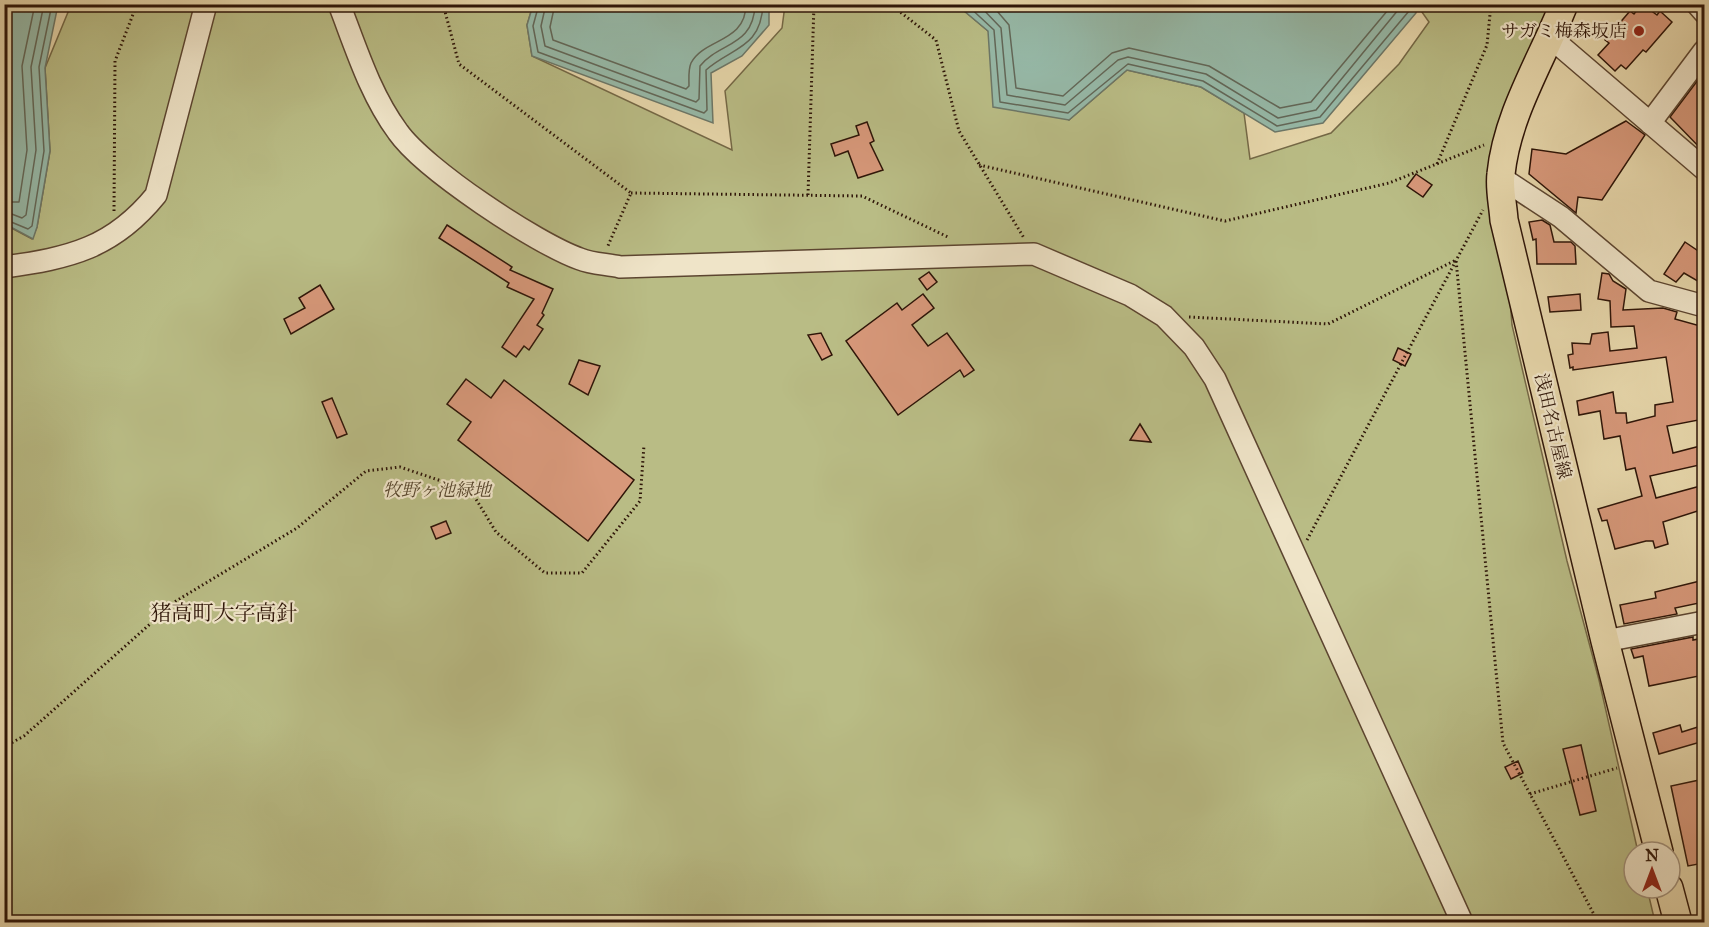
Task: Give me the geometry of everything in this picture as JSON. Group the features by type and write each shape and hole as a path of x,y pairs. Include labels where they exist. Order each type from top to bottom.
{"main road":[{"name":"浅田名古屋線","path":"1564,4 1551,38 1523,96 1509,135 1500,177 1504,220 1605,641 1656,840"},
{"path":"1672,900 1678,922"}],"street":[{"path":"4,267 75,254 114,237 142,212 156,195 206,4"},
{"path":"339,4 370,87 399,134 434,167 541,242 582,260 620,267 1034,254 1130,295 1164,316 1194,347 1215,379 1462,922"},
{"path":"1697,4 1704,12"},
{"path":"1551,38 1704,169"},
{"path":"1650,123 1704,51"},
{"path":"1500,177 1561,217 1649,291 1704,306"},
{"path":"1605,641 1704,622"}],"path":[{"path":"114,237 115,61 137,4"},
{"path":"443,4 459,64 631,193 862,196 954,241"},
{"path":"808,195 814,4"},
{"path":"890,4 936,40 959,131 1034,254"},
{"path":"1437,164 1486,45 1491,4"},
{"path":"979,165 1225,221 1389,183 1509,135"},
{"path":"600,263 631,193"},
{"path":"1297,559 1484,208"},
{"path":"1164,316 1328,324 1456,260"},
{"path":"1456,260 1503,743 1598,922"},
{"path":"4,747 24,736 176,601 297,528 366,471 400,467 471,491 496,532 545,573 582,573 640,501 644,445"},
{"path":"1530,794 1636,763"}],"green space":[{"name":"牧野ヶ池緑地","path":"71,5 533,5 527,25 532,56 732,150 725,91 782,28 785,5 957,5 988,31 1069,120 1127,70 1201,87 1244,113 1250,159 1331,133 1399,64 1429,22 1417,5 1566,5 1500,177 1512,325 1567,561 1599,680 1635,840 1622,840 1622,900 1650,900 1655,922 5,922 4,224 32,239 37,227 50,151 45,68"}],"water":[{"path":"5,4 58,5 45,68 50,151 33,239 5,224"},
{"path":"533,5 769,5 769,25 742,56 711,73 713,123 532,56 527,25"},
{"path":"957,5 1417,5 1416,13 1323,123 1275,132 1201,87 1127,70 1069,120 993,107 988,31"}],"building":[{"name":"サガミ梅森坂店","path":"1642,4 1657,15 1660,11 1672,22 1646,52 1643,50 1626,69 1621,65 1615,71 1598,55 1609,43 1605,40 1630,11 1634,14"},
{"path":"1704,72 1704,152 1670,117"},
{"path":"1626,121 1645,135 1602,200 1578,197 1576,213 1529,174 1532,149 1566,154"},
{"path":"867,122 874,141 870,143 883,170 858,178 848,151 835,156 831,144 859,135 856,126"},
{"path":"1416,174 1432,185 1423,197 1407,186"},
{"path":"1542,220 1550,225 1554,242 1571,242 1575,246 1576,264 1537,264 1536,239 1533,240 1529,222"},
{"path":"447,225 512,267 510,270 553,289 542,313 544,315 537,325 543,329 529,350 524,346 516,357 502,347 534,299 507,287 509,283 439,238"},
{"path":"1685,242 1704,255 1704,275 1701,283 1684,273 1676,282 1664,274"},
{"path":"929,272 937,282 927,290 919,279"},
{"path":"1602,273 1609,274 1613,281 1626,289 1623,310 1663,308 1677,312 1675,319 1704,327 1704,419 1667,426 1673,453 1704,445 1704,464 1650,476 1656,498 1704,485 1704,509 1663,522 1668,544 1655,548 1653,541 1646,541 1615,549 1607,520 1602,521 1598,509 1642,496 1635,468 1626,470 1620,436 1604,439 1600,411 1579,415 1577,401 1613,392 1616,413 1626,413 1627,423 1655,416 1655,405 1673,402 1666,357 1573,370 1573,367 1570,368 1568,355 1573,354 1572,343 1590,344 1592,334 1608,332 1610,351 1637,348 1634,326 1611,327 1610,301 1598,299"},
{"path":"320,285 334,309 291,334 284,319 305,308 299,298"},
{"path":"923,294 934,308 912,325 928,346 947,333 974,370 964,377 960,370 898,415 846,341 897,303 902,310"},
{"path":"1580,294 1581,310 1550,312 1548,297"},
{"path":"821,333 832,355 822,360 808,335"},
{"path":"1398,348 1411,354 1405,366 1393,360"},
{"path":"579,360 600,366 588,395 569,384"},
{"path":"466,379 491,398 504,380 634,480 588,541 458,440 471,422 447,404"},
{"path":"332,398 347,434 337,438 322,402"},
{"path":"1140,424 1151,442 1130,440"},
{"path":"446,521 451,533 436,539 431,527"},
{"path":"1704,580 1704,602 1675,608 1677,614 1624,624 1620,605 1656,598 1655,592"},
{"path":"1693,637 1693,640 1704,638 1704,675 1649,686 1643,656 1634,658 1631,649"},
{"path":"1680,725 1682,732 1704,725 1704,741 1659,754 1653,733"},
{"path":"1581,745 1596,811 1580,815 1563,749"},
{"path":"1518,761 1523,773 1511,779 1505,767"},
{"path":"1704,779 1704,863 1688,866 1671,786"}],"place":[{"name":"サガミ梅森坂店","path":"1639,31"}],"district":[{"name":"猪高町大字高針","path":"224,613"}]}
